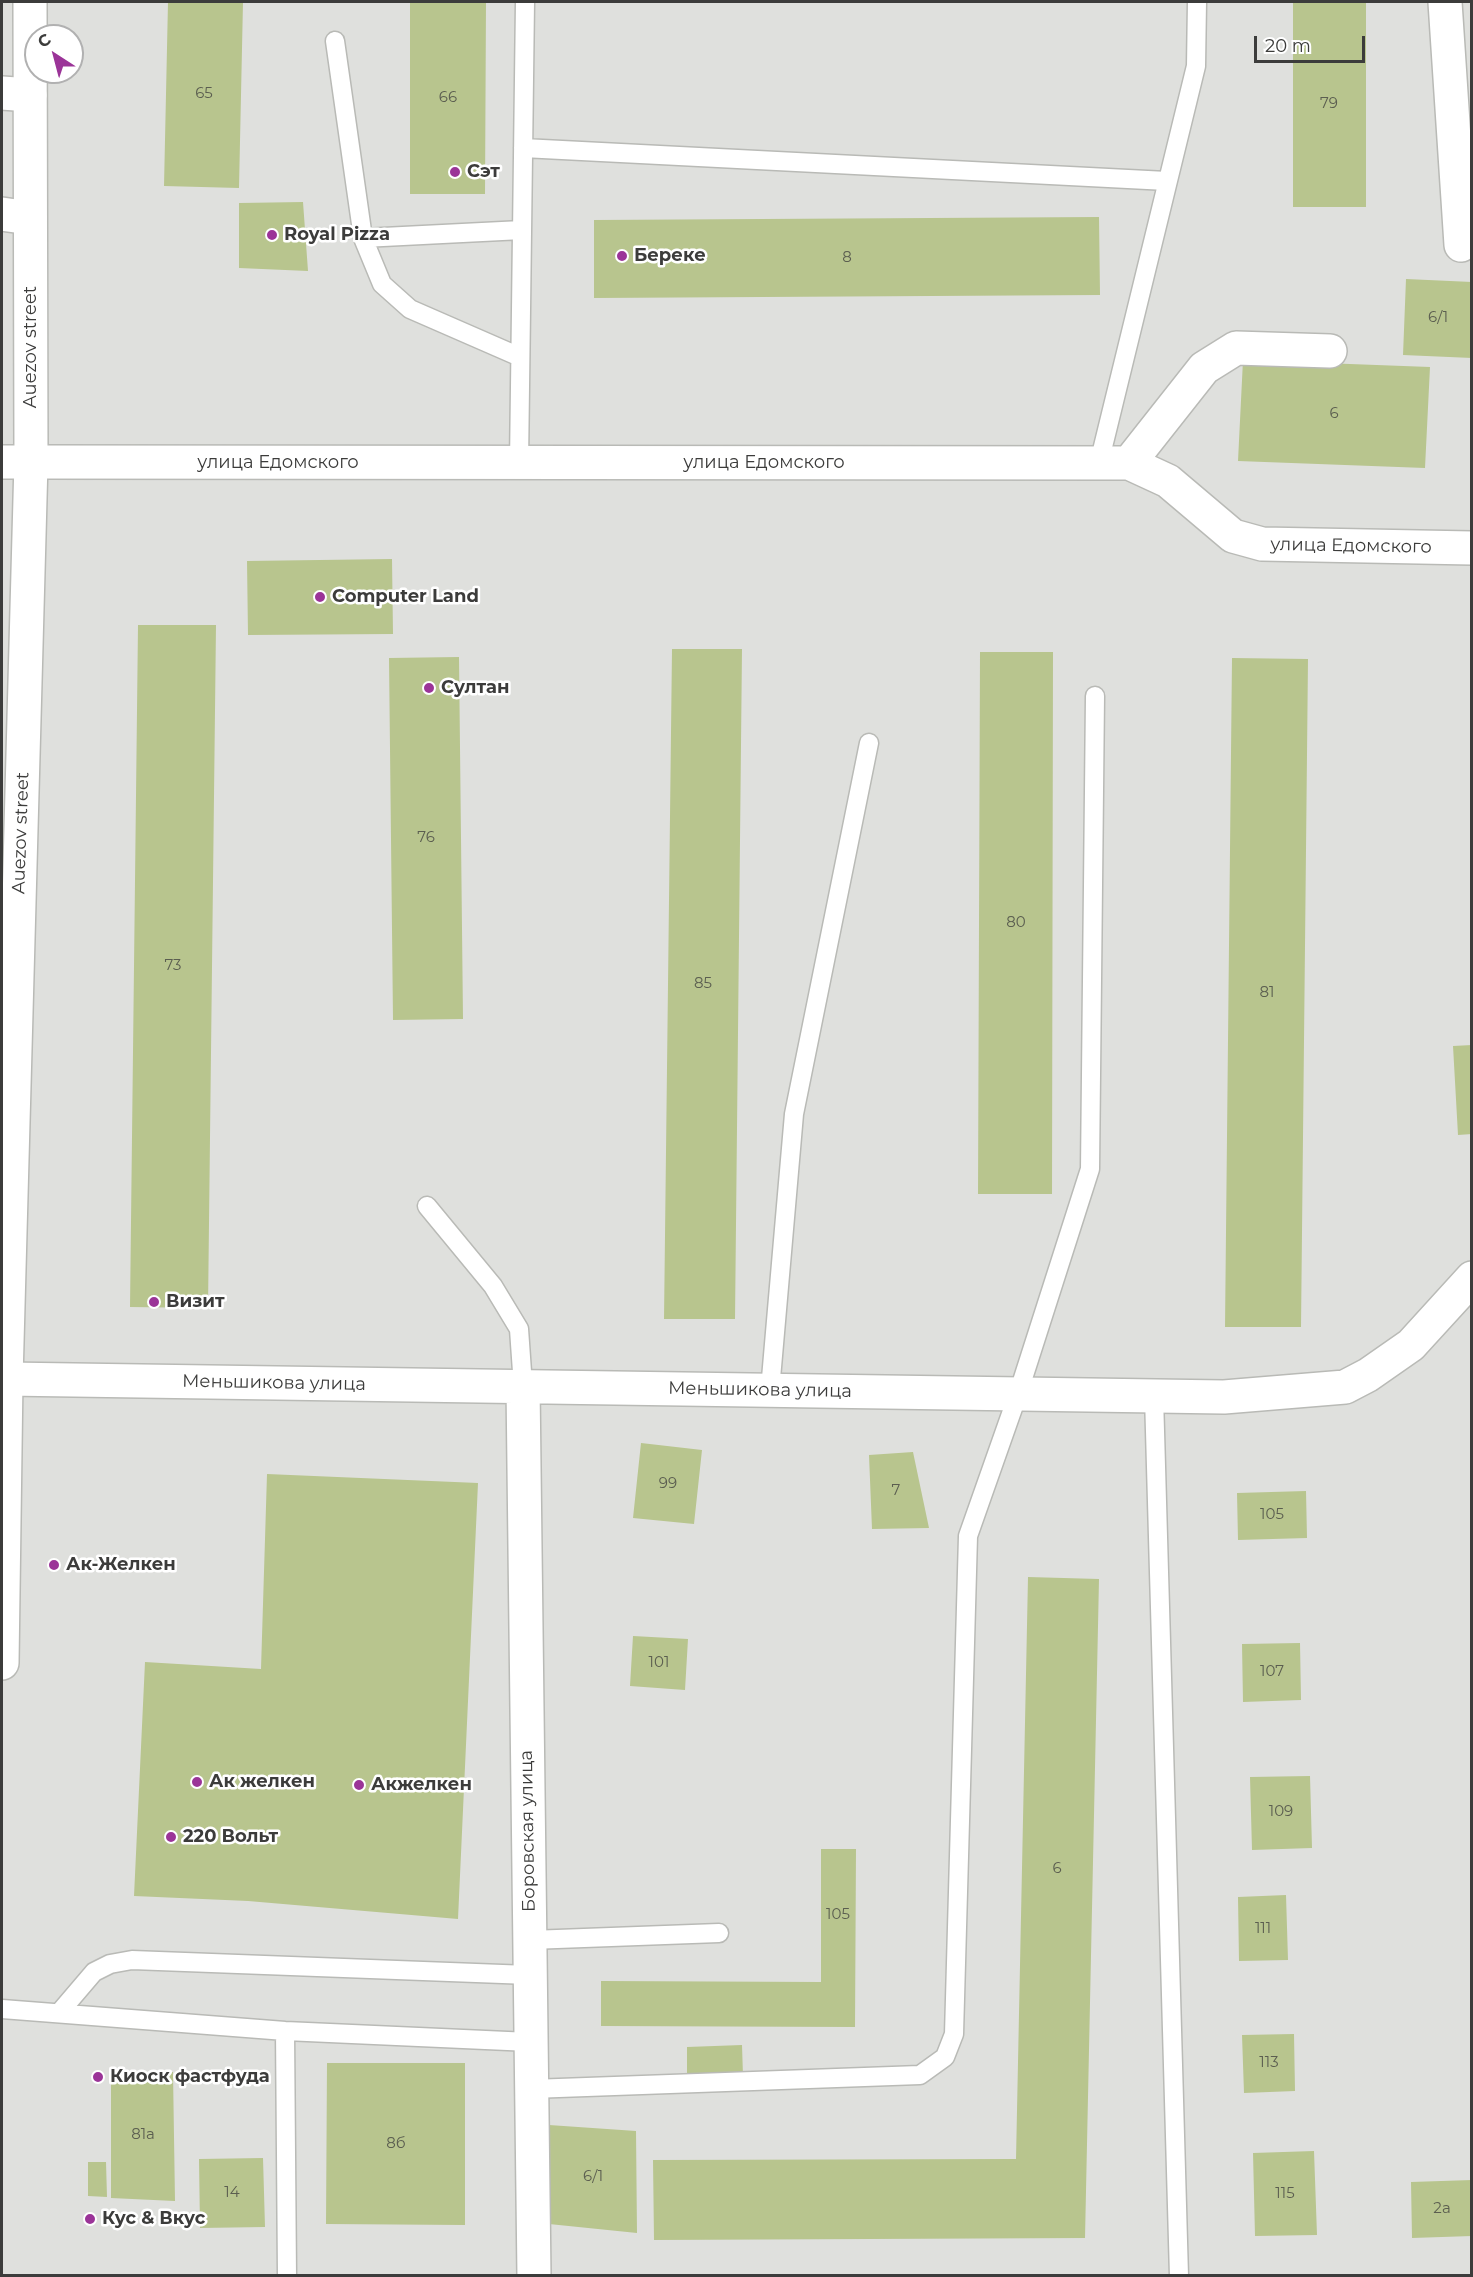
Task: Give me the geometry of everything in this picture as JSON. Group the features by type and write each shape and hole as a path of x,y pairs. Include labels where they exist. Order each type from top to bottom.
{"street":[{"name":"Auezov street","path":"2,1664 16,462 16,216 11,93 30,2"},
{"path":"1444,2 1461,245"},
{"path":"1114,463 1204,368 1236,348 1330,351"},
{"name":"улица Едомского","path":"16,462 1114,463 1168,481 1233,536 1262,544 1472,548"},
{"name":"Меньшикова улица","path":"6,1379 1224,1397 1345,1387 1368,1375 1412,1345 1472,1278"},
{"name":"Боровская улица","path":"523,1386 534,2276"}],"lane":[{"path":"519,463 525,2"},
{"path":"1114,463 1167,182 1196,66 1197,2"},
{"path":"335,41 363,238 382,284 410,309 520,357"},
{"path":"523,148 1167,182"},
{"path":"363,238 522,230"},
{"path":"531,2089 920,2075 945,2057 954,2034 968,1536 1018,1394 1090,1169 1095,696"},
{"path":"770,1390 794,1114 869,743"},
{"path":"427,1206 493,1286 519,1329 523,1386"},
{"path":"1154,1396 1179,2276"},
{"path":"530,1940 719,1933"},
{"path":"59,2013 94,1972 110,1964 132,1960 529,1975"},
{"path":"2,2008 285,2031 530,2042"},
{"path":"285,2031 287,2276"}],"building":[{"path":"168,2 243,2 239,188 164,186"},
{"path":"410,2 486,2 485,194 410,194"},
{"path":"1293,2 1366,2 1366,207 1293,207"},
{"name":"Royal Pizza","path":"303,202 308,271 239,268 239,203"},
{"path":"1099,217 1100,295 594,298 594,220"},
{"path":"1406,279 1472,282 1472,358 1403,355"},
{"path":"1243,360 1430,367 1425,468 1238,461"},
{"name":"Computer Land","path":"392,559 393,634 248,635 247,561"},
{"path":"138,625 216,625 208,1308 130,1307"},
{"path":"672,649 742,649 735,1319 664,1319"},
{"path":"980,652 1053,652 1052,1194 978,1194"},
{"path":"459,657 463,1019 393,1020 389,658"},
{"path":"1232,658 1308,659 1301,1327 1225,1327"},
{"path":"1472,1045 1472,1134 1458,1135 1453,1046"},
{"path":"641,1443 702,1450 694,1524 633,1518"},
{"path":"913,1452 929,1528 872,1529 869,1455"},
{"name":"Акжелкен","path":"267,1474 478,1483 458,1919 248,1901 134,1896 145,1662 261,1669"},
{"path":"1306,1491 1307,1538 1238,1540 1237,1493"},
{"path":"1028,1577 1099,1579 1085,2238 654,2240 653,2160 1016,2159"},
{"path":"633,1636 688,1639 685,1690 630,1686"},
{"path":"1300,1643 1301,1700 1243,1702 1242,1644"},
{"path":"1310,1776 1312,1848 1252,1850 1250,1777"},
{"path":"821,1849 856,1849 855,2027 601,2026 601,1981 821,1982"},
{"path":"1286,1895 1288,1960 1239,1961 1238,1897"},
{"path":"1294,2034 1295,2091 1244,2093 1242,2035"},
{"path":"742,2045 743,2076 687,2077 687,2047"},
{"path":"327,2063 465,2063 465,2225 326,2224"},
{"path":"111,2072 173,2072 175,2201 111,2198"},
{"path":"549,2125 636,2131 637,2233 549,2224"},
{"path":"1314,2151 1317,2235 1255,2236 1253,2153"},
{"path":"263,2158 265,2227 200,2228 199,2159"},
{"path":"88,2162 106,2162 107,2197 88,2196"},
{"path":"1472,2180 1472,2236 1412,2238 1411,2182"}],"place":[{"name":"Сэт","path":"455,172"},
{"name":"Royal Pizza","path":"272,235"},
{"name":"Береке","path":"622,256"},
{"name":"Computer Land","path":"320,597"},
{"name":"Султан","path":"429,688"},
{"name":"Визит","path":"154,1302"},
{"name":"Ак-Желкен","path":"54,1565"},
{"name":"Ак желкен","path":"197,1782"},
{"name":"Акжелкен","path":"359,1785"},
{"name":"220 Вольт","path":"171,1837"},
{"name":"Киоск фастфуда","path":"98,2077"},
{"name":"Кус & Вкус","path":"90,2219"}]}
